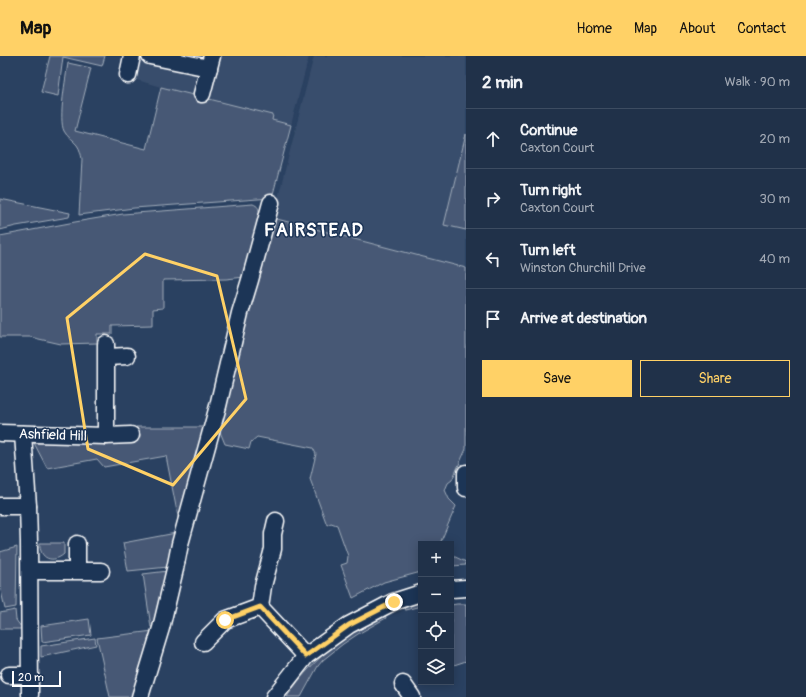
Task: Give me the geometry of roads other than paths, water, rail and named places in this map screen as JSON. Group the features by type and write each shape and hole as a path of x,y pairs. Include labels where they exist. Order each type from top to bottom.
{"street":[{"path":"128,75 132,56"},
{"path":"150,56 210,62 202,94"},
{"path":"140,697 161,628 180,544 218,406 240,313 271,203"},
{"name":"Ashfield Hill","path":"106,436 107,351 128,356"},
{"name":"Ashfield Hill","path":"0,434 131,435"},
{"path":"23,434 28,506 30,571 30,695"},
{"path":"466,473 466,488"},
{"path":"0,506 28,506"},
{"path":"260,607 263,586 273,549 273,534 276,522"},
{"path":"77,544 77,570"},
{"path":"30,571 101,571"},
{"path":"454,589 466,588"},
{"path":"274,697 306,656 349,625 394,602 418,594"},
{"path":"202,642 225,620 260,607"},
{"path":"260,607 306,656"},
{"path":"9,675 30,675"},
{"path":"402,684 412,697"}],"district":[{"name":"FAIRSTEAD","path":"314,230"}]}
